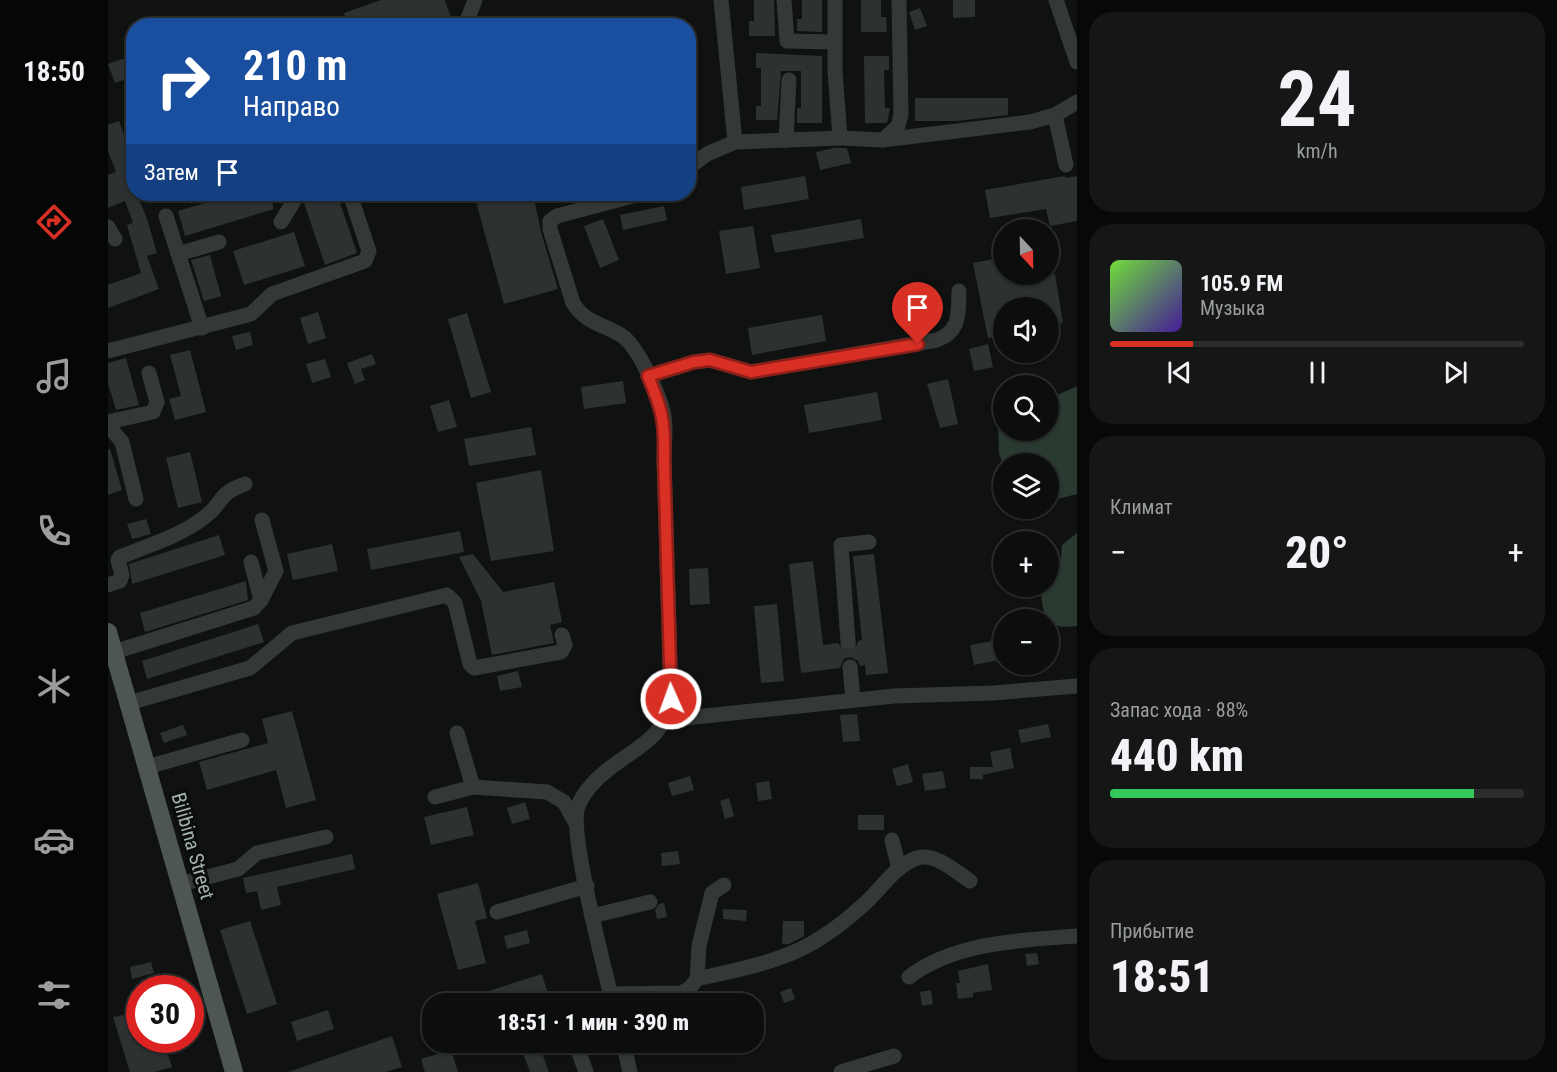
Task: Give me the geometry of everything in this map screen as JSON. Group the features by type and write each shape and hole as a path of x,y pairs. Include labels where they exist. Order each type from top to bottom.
{"main road":[{"name":"Bilibina Street","path":"108,633 234,1072"}],"street":[{"path":"468,18 475,0"},
{"path":"721,0 735,142"},
{"path":"784,0 787,41 834,42"},
{"path":"834,0 834,42 840,138"},
{"path":"883,140 898,126 901,115 899,0"},
{"path":"1056,0 1063,27 1077,62"},
{"path":"786,140 789,80"},
{"path":"696,162 707,154 735,142 840,138 883,140 1030,122 1055,115 1077,102"},
{"path":"1055,115 1066,165"},
{"path":"281,222 294,201"},
{"path":"108,351 251,314 272,294 365,261 369,251 352,201"},
{"path":"611,993 592,916 577,825 577,807 589,787 655,735 667,720 671,699 663,411 635,349 622,336 590,321 578,312 573,303 550,229 550,221 556,216 613,201"},
{"path":"166,216 202,328"},
{"path":"178,254 219,242"},
{"path":"648,376 694,362 710,360 751,372 937,340 954,331 958,321 959,291"},
{"path":"136,499 122,442 108,424 153,412 157,402 149,373"},
{"path":"108,585 120,581 122,575 118,560 120,557 179,533 208,515 229,490 245,484"},
{"path":"114,652 246,612 261,600 276,571 262,520"},
{"path":"848,642 841,545 869,542"},
{"path":"250,562 261,600"},
{"path":"129,703 249,668 292,633 447,595 455,603 470,664 474,668 480,669 561,652 565,645 562,635"},
{"path":"850,667 853,700"},
{"path":"667,720 894,696 1047,690 1077,686"},
{"path":"457,733 473,787"},
{"path":"147,767 242,740"},
{"path":"435,797 473,787 547,792 564,802 577,825"},
{"path":"181,884 238,869 257,853 326,837"},
{"path":"892,840 899,869"},
{"path":"697,979 765,963 821,938 862,906 899,869 918,857 935,859 970,881"},
{"path":"681,993 690,988 697,979 704,916 712,893 724,885"},
{"path":"497,912 587,886"},
{"path":"592,916 650,902"},
{"path":"909,977 937,960 958,953 1024,939 1077,936"},
{"path":"579,1053 586,1072"},
{"path":"626,1053 630,1072"},
{"path":"841,1072 894,1056"}],"shaded area":[{"path":"1077,386 1077,494 1059,498 1059,453 999,453 999,441 1059,441 1059,394"},
{"path":"1077,533 1077,626 1059,626 1059,609 1043,609 1042,597 1059,597 1062,545"}],"building":[{"path":"381,0 445,0 451,18 346,18 344,13"},
{"path":"754,0 774,0 775,36 749,36 749,21 754,21"},
{"path":"802,0 822,0 822,32 797,31 797,19 802,19"},
{"path":"861,0 881,0 881,17 886,17 887,32 861,32"},
{"path":"953,0 975,0 975,17 953,18"},
{"path":"920,8 927,26 915,30 909,12"},
{"path":"756,53 822,56 822,123 797,123 797,108 801,108 801,71 781,71 777,120 756,120 756,106 761,106 761,68 756,68"},
{"path":"864,56 889,56 889,70 884,70 885,108 890,108 887,123 865,123"},
{"path":"126,58 126,79 115,83 108,64"},
{"path":"915,98 1008,98 1008,115 957,121 915,121"},
{"path":"119,121 126,140 126,158 124,159 126,201 140,201 147,219 157,253 147,256 159,289 108,308 108,285 141,273 127,225 133,223 125,201 108,208 108,175 116,172 108,151 108,125"},
{"path":"847,148 851,163 820,170 816,152"},
{"path":"805,176 809,199 744,210 741,187"},
{"path":"1065,176 1066,178 1077,176 1077,221 1059,224 1059,219 1048,219 1046,209 990,218 985,190"},
{"path":"212,201 272,201 274,209 185,236 178,211"},
{"path":"339,201 357,253 325,265 304,203"},
{"path":"476,201 534,201 558,289 504,304"},
{"path":"664,206 667,220 623,230 620,215"},
{"path":"603,219 619,260 600,268 584,226"},
{"path":"861,219 864,238 775,253 771,235"},
{"path":"753,226 760,268 726,274 719,231"},
{"path":"294,232 305,266 244,285 233,251"},
{"path":"210,255 221,296 204,301 191,260"},
{"path":"993,259 993,285 1057,285 1059,297 993,297 993,337 988,338 973,263"},
{"path":"1059,298 1063,323 1059,324"},
{"path":"318,312 326,338 308,344 300,318"},
{"path":"467,313 491,392 471,398 448,319"},
{"path":"822,315 826,341 752,355 748,328"},
{"path":"250,332 253,345 236,350 232,336"},
{"path":"988,344 993,367 974,371 969,349"},
{"path":"190,350 206,412 175,420 169,399 181,396 170,355"},
{"path":"372,354 376,364 361,369 365,380 355,384 347,363"},
{"path":"126,358 139,405 116,410 108,383 108,363"},
{"path":"325,359 331,377 312,383 306,364"},
{"path":"948,379 958,424 940,428 927,384"},
{"path":"623,381 626,403 584,409 581,387"},
{"path":"877,392 882,420 809,433 804,405"},
{"path":"449,400 457,427 438,432 430,406"},
{"path":"531,427 536,455 469,466 464,439"},
{"path":"110,449 122,490 108,495 108,450"},
{"path":"190,452 202,502 178,508 166,458"},
{"path":"541,470 554,551 491,561 476,483"},
{"path":"146,519 151,534 132,539 127,524"},
{"path":"460,531 464,552 371,570 367,549"},
{"path":"219,535 225,555 132,584 129,564"},
{"path":"332,544 338,571 293,580 287,554"},
{"path":"473,554 503,592 554,582 562,622 550,625 554,643 492,655 481,601 459,557"},
{"path":"874,554 888,673 866,675 865,665 860,666 858,661 850,657 844,659 840,668 801,673 789,564 813,561 823,645 838,643 843,650 849,652 856,647 858,641 862,640 853,556"},
{"path":"708,568 710,604 690,605 689,569"},
{"path":"246,581 248,600 145,632 140,613"},
{"path":"777,604 784,681 761,683 754,606"},
{"path":"258,624 264,642 147,679 142,661"},
{"path":"993,641 993,661 974,665 970,645"},
{"path":"518,671 522,687 500,691 497,676"},
{"path":"292,711 316,800 286,808 276,770 207,790 199,762 268,743 262,719"},
{"path":"857,714 860,741 843,742 840,715"},
{"path":"1048,724 1051,737 1021,743 1018,730"},
{"path":"183,725 187,735 164,743 160,733"},
{"path":"1010,748 1014,768 983,775 983,779 970,779 970,767 993,767 990,752"},
{"path":"908,764 913,782 897,786 892,769"},
{"path":"943,771 946,788 925,791 922,774"},
{"path":"690,776 694,790 672,796 668,783"},
{"path":"769,781 772,799 758,801 756,783"},
{"path":"729,798 734,816 725,819 720,801"},
{"path":"525,802 530,819 512,824 507,808"},
{"path":"467,807 474,835 431,845 424,817"},
{"path":"858,815 884,815 884,830 858,830"},
{"path":"678,851 680,864 662,866 661,853"},
{"path":"352,854 355,869 277,887 281,905 261,910 257,891 246,893 243,878"},
{"path":"478,883 487,918 475,921 486,963 458,970 437,894"},
{"path":"664,903 667,917 657,919 655,910 659,904"},
{"path":"723,909 747,910 746,921 723,919"},
{"path":"250,921 277,1004 247,1014 220,930"},
{"path":"783,921 804,921 804,936 789,944 782,944"},
{"path":"527,930 530,943 507,949 504,936"},
{"path":"1037,953 1039,964 1027,966 1025,954"},
{"path":"151,962 154,973 131,975 130,967"},
{"path":"988,964 992,990 973,993 973,997 958,999 956,983 960,983 958,971"},
{"path":"542,974 548,993 482,993"},
{"path":"791,988 795,999 784,1003 780,992"},
{"path":"931,990 933,1004 922,1006 920,992"},
{"path":"328,1010 334,1029 297,1041 291,1022"},
{"path":"126,1015 126,1053 167,1053 172,1067 155,1072 130,1072 113,1017"},
{"path":"392,1036 402,1067 385,1072 288,1072"},
{"path":"441,1053 452,1053 458,1072 425,1072 421,1059"},
{"path":"523,1053 542,1053 549,1072 530,1072"}],"tunnel":[{"path":"848,642 850,667"}],"route":[{"path":"671,699 665,429 663,411 648,376 694,362 710,360 751,372 918,344"}]}
